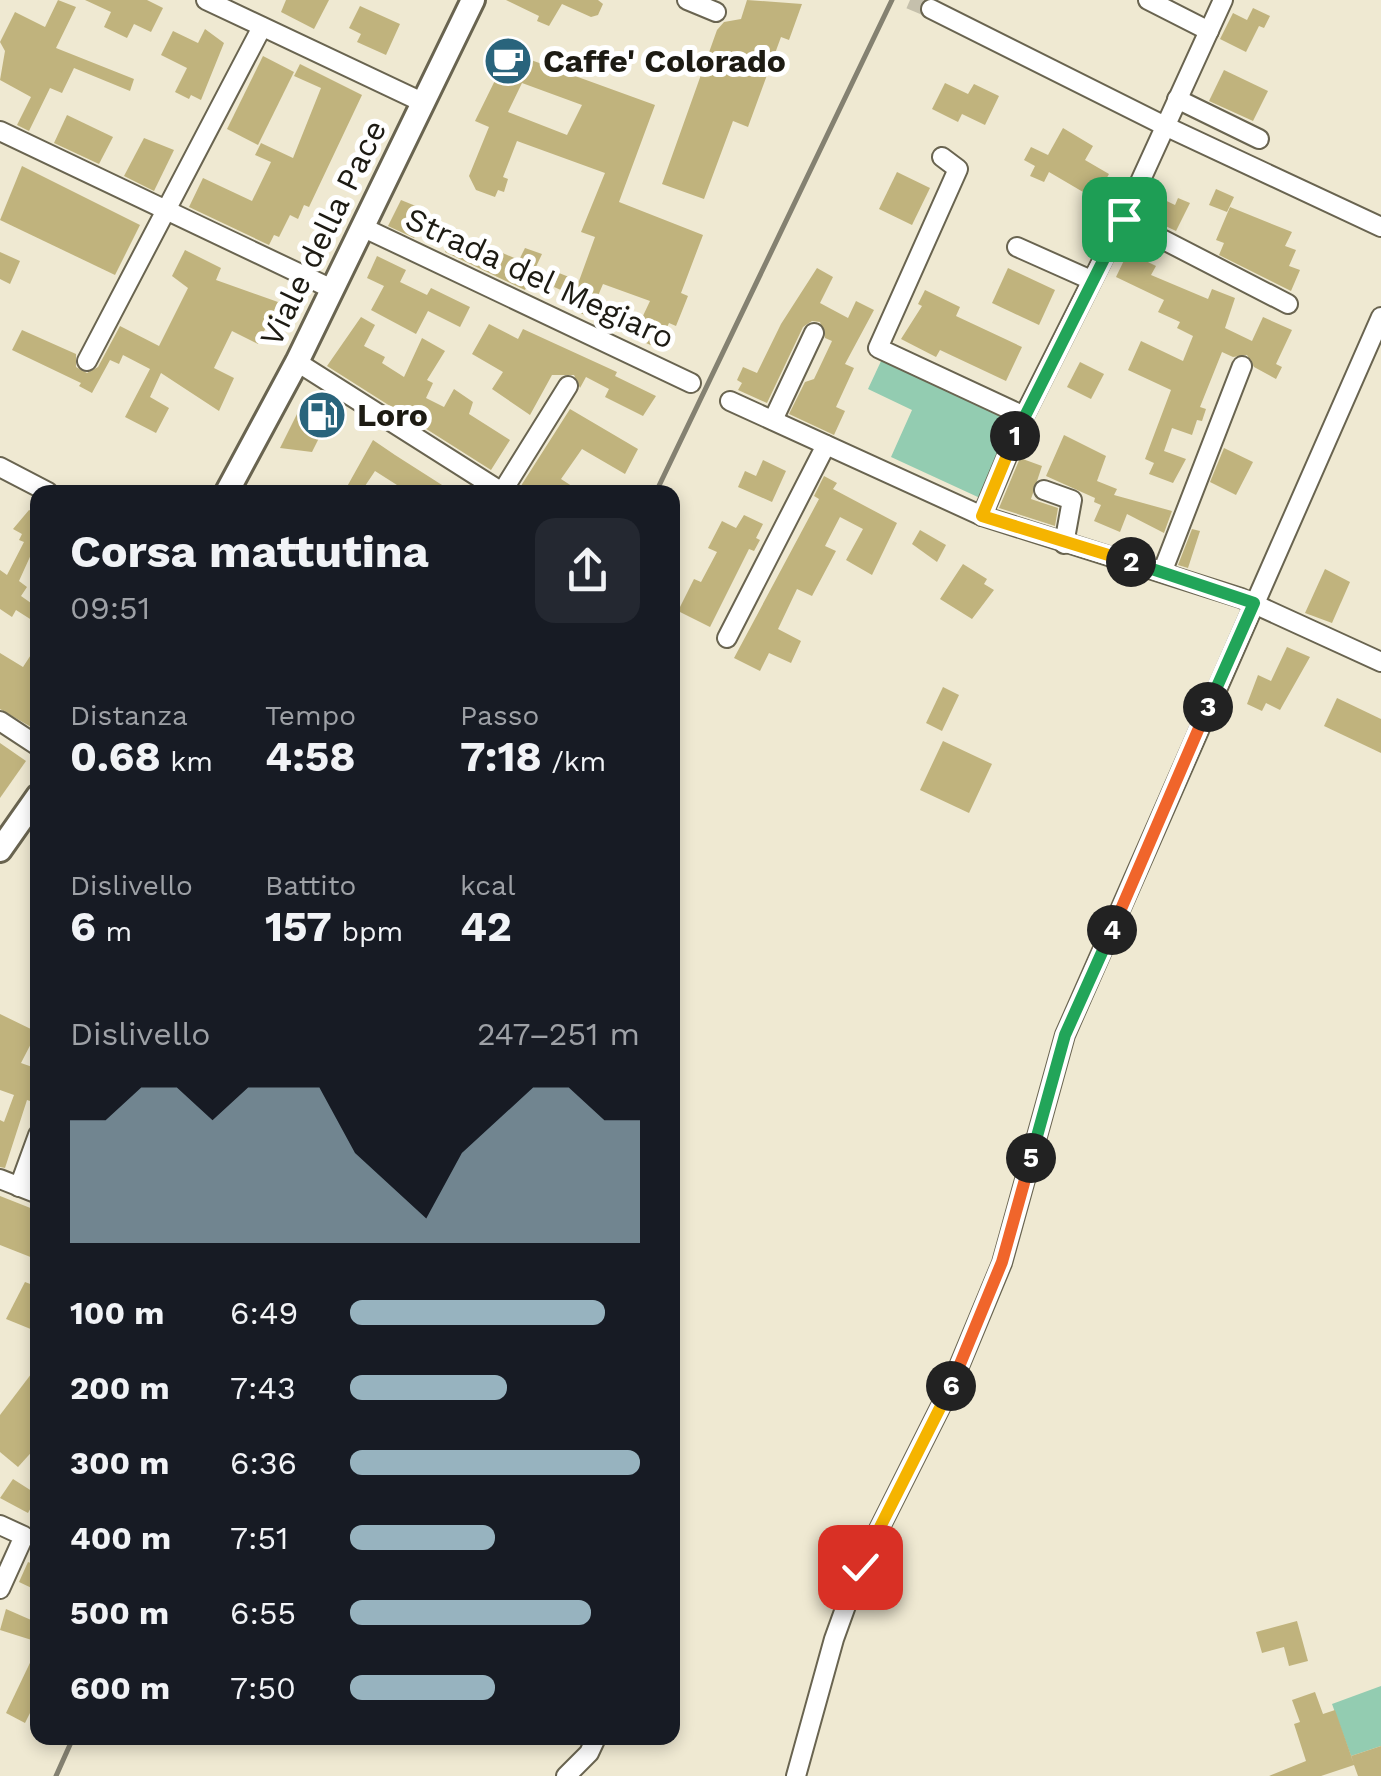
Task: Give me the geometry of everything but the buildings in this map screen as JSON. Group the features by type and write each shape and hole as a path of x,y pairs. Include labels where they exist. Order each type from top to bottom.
{"main road":[{"name":"Viale della Pace","path":"231,485 298,362 473,0"},
{"path":"0,850 30,815"}],"street":[{"path":"206,0 422,102"},
{"path":"687,0 716,12"},
{"path":"1148,0 1209,31"},
{"path":"982,516 1024,416 1124,219 1224,0"},
{"path":"931,8 1164,126 1381,227"},
{"path":"87,361 262,26"},
{"path":"1176,99 1259,140"},
{"path":"0,131 332,289"},
{"path":"942,156 958,169 878,348 1024,416"},
{"path":"1124,219 1288,304"},
{"name":"Strada del Megiaro","path":"362,227 691,382"},
{"path":"1017,247 1092,280"},
{"path":"796,1776 834,1638 860,1567 950,1388 1002,1262 1065,1035 1381,317"},
{"path":"773,420 814,334"},
{"path":"298,362 491,485"},
{"path":"1163,570 1242,366"},
{"path":"506,485 568,386"},
{"path":"730,401 982,516 1064,544 1163,570 1254,603 1381,662"},
{"path":"728,638 826,445"},
{"path":"0,468 34,485"},
{"path":"1044,490 1072,500 1064,544"},
{"path":"0,721 30,741"},
{"path":"19,1187 30,1157"},
{"path":"0,1179 30,1191"},
{"path":"0,1525 24,1536 0,1589"},
{"path":"566,1776 593,1745"}],"green space":[{"path":"882,359 1016,421 980,498 891,457 912,410 868,389"},
{"path":"1381,1686 1381,1746 1351,1756 1332,1704"}],"tunnel":[{"path":"910,0 931,9"}],"railway":[{"path":"659,485 892,0"},
{"path":"56,1776 70,1745"}],"place":[{"name":"Caffe' Colorado","path":"508,61"},
{"name":"Loro","path":"322,415"}],"route":[{"path":"860,1567 978,1328 1002,1262 1065,1035 1254,603 1163,570 1064,544 982,516 1024,416 1124,219"}]}
